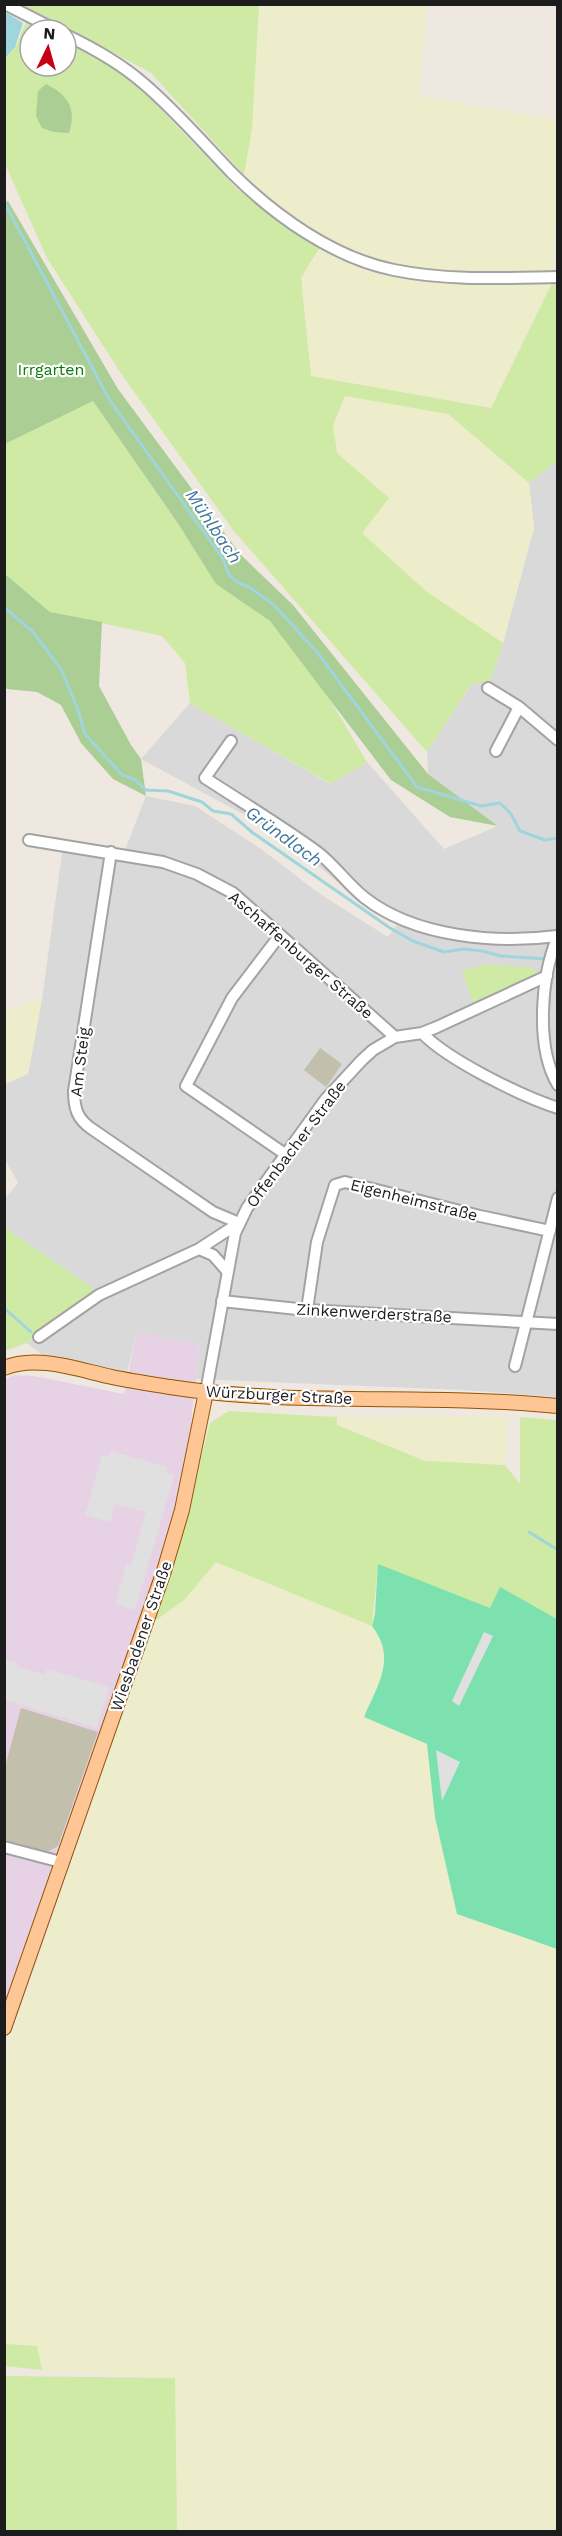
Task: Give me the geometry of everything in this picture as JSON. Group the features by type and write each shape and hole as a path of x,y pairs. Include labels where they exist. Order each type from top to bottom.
{"main road":[{"name":"Würzburger Straße","path":"4,1368 24,1363 47,1364 114,1378 206,1392 280,1398 453,1399 558,1406"},
{"name":"Wiesbadener Straße","path":"4,2028 164,1571 182,1510 206,1392"}],"street":[{"path":"4,4 32,18"},
{"path":"78,42 120,65 146,85 232,174 269,206 311,234 350,255 377,266 428,275 558,277"},
{"path":"488,688 519,707 558,740"},
{"path":"496,751 519,707"},
{"path":"231,741 206,778 318,852 366,898 404,919 428,927 479,938 556,939 548,973 544,1006 544,1043 548,1065 558,1085"},
{"name":"Aschaffenburger Straße","path":"29,840 163,862 197,874 233,893 395,1037"},
{"name":"Am Steig","path":"111,852 74,1091 76,1110 83,1123 237,1228"},
{"path":"280,934 232,998 186,1086 285,1154"},
{"name":"Offenbacher Straße","path":"39,1337 99,1296 199,1250 237,1228 285,1154 343,1080 373,1050 395,1037 422,1033 548,973"},
{"path":"422,1033 437,1048 519,1092 558,1108"},
{"name":"Eigenheimstraße","path":"308,1310 317,1242 335,1185 345,1182 550,1231"},
{"path":"515,1366 558,1198"},
{"name":"Wiesbadener Straße","path":"206,1392 237,1228"},
{"path":"199,1250 213,1255 228,1272"},
{"name":"Zinkenwerderstraße","path":"222,1301 308,1310 558,1324"},
{"path":"4,1847 61,1862"}],"shaded area":[{"path":"557,461 558,955 555,970 558,971 557,1397 462,1390 196,1379 200,1345 137,1332 127,1372 45,1357 27,1343 59,1316 95,1293 91,1287 5,1228 4,1200 18,1183 5,1159 5,1084 28,1074 42,999 64,839 125,850 146,796 195,806 261,849 320,894 388,937 398,923 376,914 322,869 252,819 141,759 190,703 330,784 367,762 444,849 498,826 428,774 427,752 473,682 489,683 503,643 534,528 529,483"},
{"path":"320,1048 342,1064 326,1087 304,1070"},
{"path":"137,1331 200,1345 192,1411 190,1453 160,1569 5,2004 5,1380 13,1375 34,1376 124,1394"},
{"path":"111,1451 167,1467 166,1473 174,1476 135,1610 115,1604 126,1564 131,1566 146,1512 115,1504 110,1522 85,1515 102,1455 109,1457"},
{"path":"484,1632 493,1636 459,1706 452,1701"},
{"path":"4,1659 18,1663 17,1667 45,1675 47,1669 109,1687 97,1728 5,1700"},
{"path":"21,1708 98,1732 58,1846 47,1852 5,1840 5,1767"},
{"path":"436,1750 460,1762 442,1801"}],"green space":[{"path":"11,5 259,5 252,128 244,175 151,73 78,34 78,18 44,18"},
{"path":"259,5 427,5 419,96 557,120 557,192 552,283 491,408 311,376 301,278 320,245 244,175 252,128"},
{"path":"18,42 18,78 78,78 78,48 132,79 238,190 321,245 301,278 311,376 491,408 552,283 557,283 557,461 529,483 448,414 345,396 333,425 337,453 389,498 362,533 427,592 503,643 489,683 472,683 427,752 233,530 122,375 47,258 5,164 4,58"},
{"path":"46,84 54,88 69,103 72,116 69,133 42,128 36,116 38,91"},
{"name":"Irrgarten","path":"8,201 118,389 240,554 293,605 428,774 498,826 450,817 391,780 270,621 216,584 177,522 93,401 5,444 4,203"},
{"path":"345,396 448,414 529,483 534,528 503,643 427,592 361,533 389,498 337,453 333,425"},
{"path":"93,401 177,522 216,584 270,621 327,695 367,762 331,784 190,703 185,663 162,636 50,612 5,574 5,444"},
{"path":"5,574 50,612 102,622 99,686 141,759 146,796 113,779 81,743 61,705 37,692 7,689 5,685"},
{"path":"488,964 533,968 538,973 473,1003 462,971"},
{"path":"42,999 28,1074 5,1084 5,1010"},
{"path":"5,1228 91,1287 95,1293 59,1316 27,1343 5,1351"},
{"path":"229,1411 337,1417 337,1425 425,1461 505,1465 520,1484 520,1417 557,1420 557,1619 501,1588 490,1608 378,1565 372,1626 216,1562 184,1600 155,1621 172,1571 210,1423"},
{"path":"507,1416 505,1465 425,1461 337,1425 337,1417"},
{"path":"216,1562 372,1626 381,1638 386,1665 364,1716 427,1744 435,1817 457,1914 557,1949 557,2531 177,2531 175,2378 42,2370 37,2347 5,2344 6,2053 155,1621 184,1600"},
{"path":"378,1564 490,1608 500,1587 557,1619 557,1949 457,1914 435,1817 427,1744 364,1717 383,1671 383,1649 372,1626 375,1614"},
{"path":"5,2344 37,2346 42,2370 5,2366"},
{"path":"5,2376 175,2378 177,2531 5,2531"}],"water":[{"path":"5,12 18,20 18,38 15,47 5,58"}],"waterway":[{"name":"Mühlbach","path":"4,202 109,399 223,559 229,575 273,604 317,652 417,787 481,806 500,803 511,814 520,831 545,840 558,838"},
{"name":"Gründlach","path":"4,607 32,631 61,669 85,734 122,775 134,779 146,790 168,791 202,802 213,811 231,814 253,833 390,928 413,941 444,952 464,949 501,956 547,959"},
{"path":"4,1308 31,1332"},
{"path":"529,1532 558,1550"}]}
